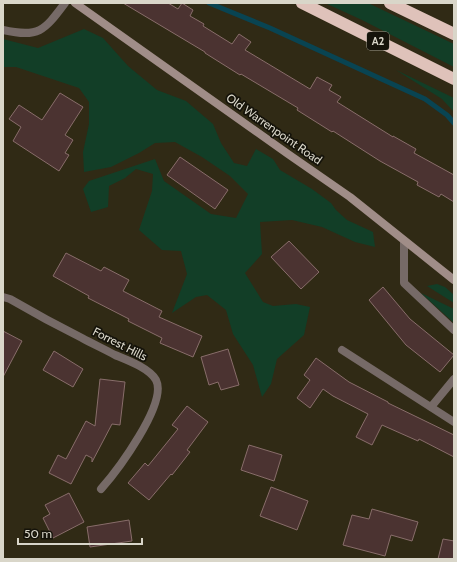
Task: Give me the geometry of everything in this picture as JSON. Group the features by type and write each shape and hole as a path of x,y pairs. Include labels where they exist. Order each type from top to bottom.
{"highway":[{"name":"A2","path":"302,3 454,79"},
{"path":"390,3 454,34"}],"street":[{"path":"3,30 15,33 30,34 42,30 65,3"},
{"name":"Old Warrenpoint Road","path":"75,3 350,197 454,280"},
{"path":"404,241 404,283 454,330"},
{"name":"Forrest Hills","path":"3,296 81,338 149,372 156,381 157,391 155,402 147,422 118,469 102,489"},
{"path":"342,350 454,422"},
{"path":"431,407 454,379"}],"green space":[{"path":"325,3 368,3 454,44 454,67 362,20"},
{"path":"84,29 103,38 128,66 157,90 186,101 213,124 221,143 234,163 247,166 256,149 273,159 280,170 312,189 331,203 347,220 373,232 375,247 355,242 322,227 292,220 260,222 262,254 245,273 263,302 273,306 296,304 310,307 304,335 277,359 271,384 262,397 253,365 233,334 226,310 207,295 196,297 172,313 187,274 181,251 162,250 139,230 152,191 153,174 136,169 125,178 109,186 108,207 91,212 83,189 89,181 155,159 164,181 211,214 236,218 248,194 230,176 202,157 175,142 155,143 111,167 84,172 83,152 89,124 89,102 79,88 16,67 3,67 3,39 38,48"},
{"path":"396,70 454,98 454,112 442,99"},
{"path":"437,284 445,287 454,295 454,303 427,286"},
{"path":"421,293 454,309 454,323"}],"building":[{"path":"123,3 168,3 178,9 182,3 193,10 190,16 204,24 203,26 232,44 239,34 251,42 245,50 310,89 317,77 332,85 329,90 341,97 337,102 393,137 416,149 414,153 454,175 454,202 441,194 439,197 417,185 418,182 380,161 333,131 332,132 297,110 298,108 241,74 240,75 205,52"},
{"path":"60,93 83,107 65,135 73,140 65,153 69,155 59,171 13,141 21,127 9,119 19,105 42,120"},
{"path":"180,157 228,190 215,209 167,175"},
{"path":"289,241 319,272 301,289 271,257"},
{"path":"66,253 101,271 104,267 129,280 123,291 162,311 159,317 202,336 193,357 160,343 162,338 128,321 129,319 88,298 89,296 53,276"},
{"path":"383,287 410,319 454,355 440,372 406,345 369,300"},
{"path":"3,331 22,341 3,377"},
{"path":"228,349 239,385 221,390 218,382 209,385 201,357"},
{"path":"54,351 83,369 73,387 43,370"},
{"path":"316,358 349,382 454,435 454,457 419,439 418,441 382,425 372,445 356,437 368,414 333,396 323,389 310,408 297,398 310,380 304,375"},
{"path":"100,379 125,382 120,425 112,424 92,462 92,458 86,455 71,484 49,473 58,455 66,459 86,421 95,426"},
{"path":"187,406 208,422 187,450 190,452 172,475 171,474 149,500 128,483 145,463 148,466 178,429 172,425"},
{"path":"249,445 282,455 274,481 241,470"},
{"path":"271,487 308,501 297,530 260,516"},
{"path":"69,493 84,522 53,538 43,518 50,514 45,505"},
{"path":"372,509 418,522 412,541 391,535 385,556 343,545 352,515 369,519"},
{"path":"129,520 132,541 90,547 87,527"},
{"path":"443,539 454,541 454,559 438,559"}],"waterway":[{"path":"209,3 270,28 425,99 447,115 454,123"}]}
